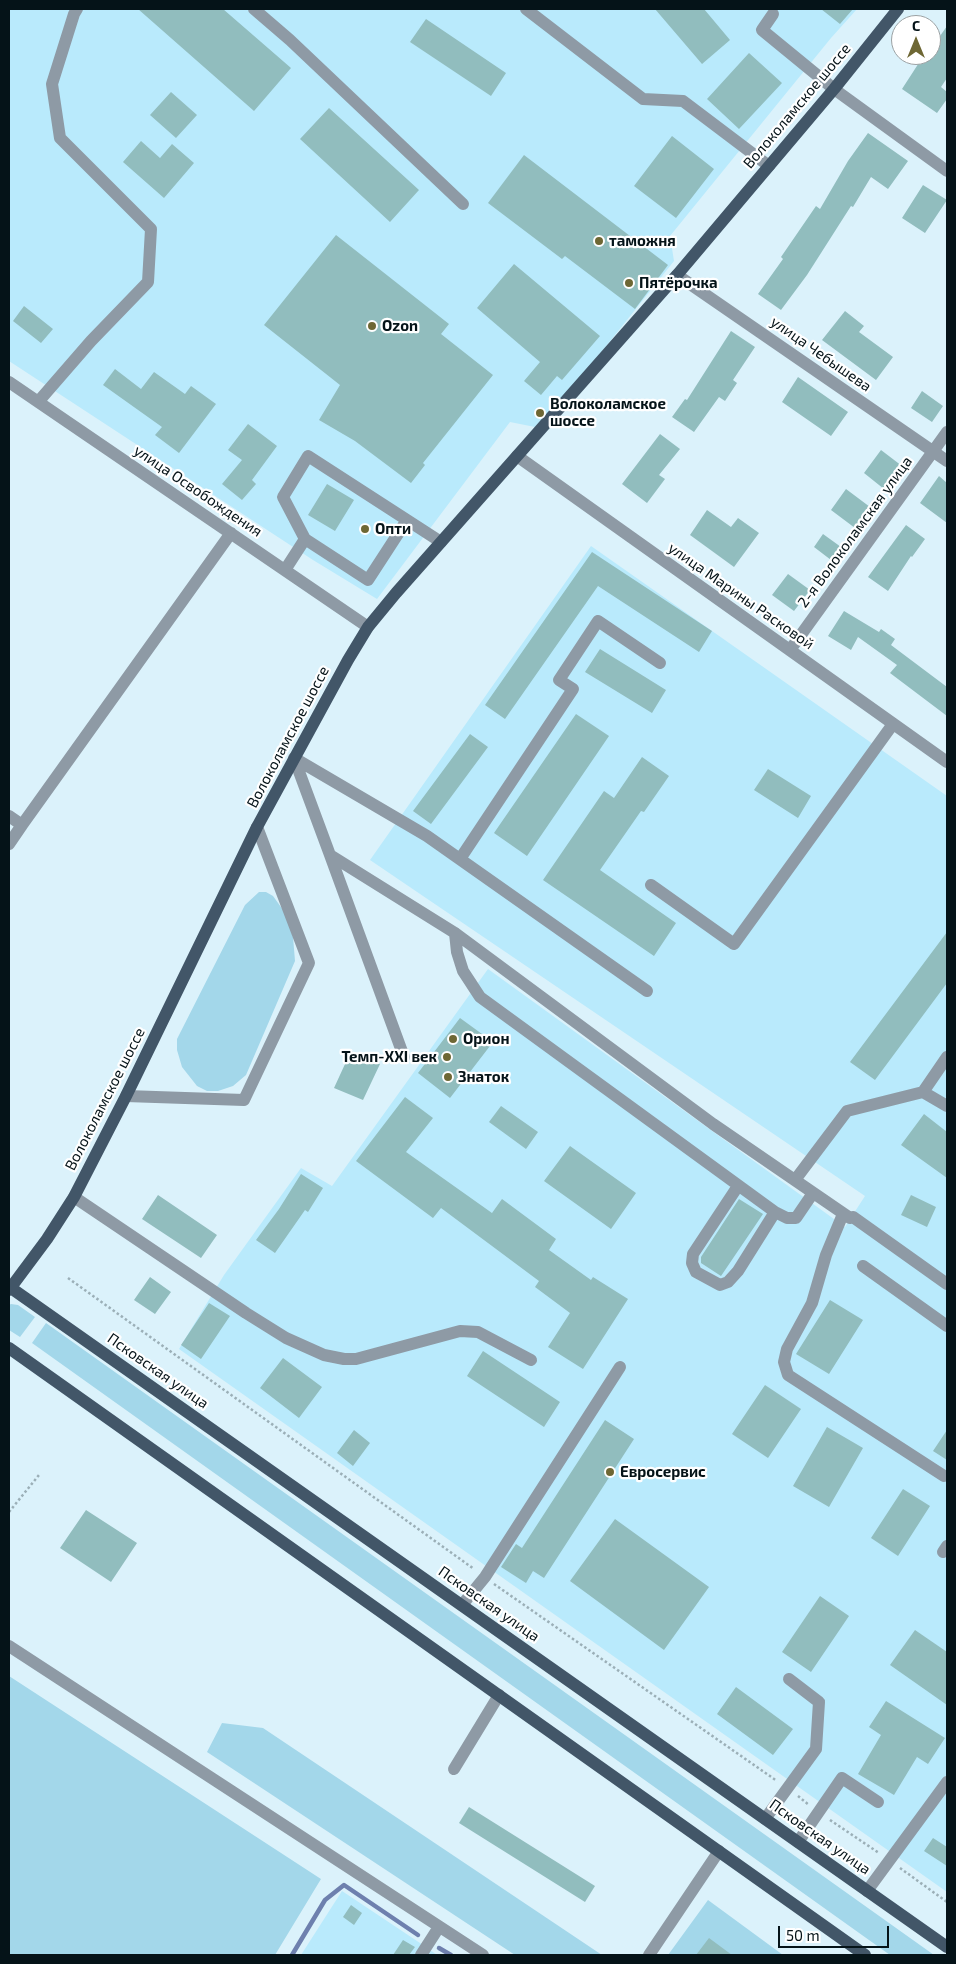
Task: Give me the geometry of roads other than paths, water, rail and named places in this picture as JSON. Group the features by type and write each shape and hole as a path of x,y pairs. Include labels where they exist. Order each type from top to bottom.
{"main road":[{"name":"Волоколамское шоссе","path":"10,1288 47,1239 74,1197 126,1096 257,827 368,627 677,275 834,89 898,9"},
{"name":"Псковская улица","path":"10,1288 947,1947"},
{"path":"9,1348 865,1955"}],"street":[{"path":"38,402 148,282 151,229 60,138 52,84 77,9"},
{"path":"254,9 290,40 463,204"},
{"path":"526,9 643,100 683,101 769,166"},
{"path":"773,14 762,30 834,89 947,171"},
{"name":"улица Чебышева","path":"677,275 947,461"},
{"name":"улица Освобождения","path":"9,382 368,627"},
{"name":"2-я Волоколамская улица","path":"790,650 947,432"},
{"path":"407,520 368,580 305,539 283,497 308,456 407,520 441,542"},
{"name":"улица Марины Расковой","path":"517,456 947,762"},
{"path":"9,844 231,533"},
{"path":"285,570 305,539"},
{"path":"460,860 574,690 559,680 598,622 660,663"},
{"path":"651,884 734,944 893,724"},
{"path":"294,758 404,1056"},
{"path":"294,758 427,836 647,990"},
{"path":"9,816 22,825"},
{"path":"126,1096 244,1100 309,963 257,827"},
{"path":"330,855 456,933 714,1124 843,1214 850,1218 853,1217 947,1284"},
{"path":"456,933 457,952 464,971 480,998 738,1186 775,1212 787,1218 796,1218 813,1193"},
{"path":"795,1180 847,1111 923,1092 947,1057"},
{"path":"923,1092 947,1106"},
{"path":"738,1186 693,1254 692,1263 696,1272 720,1285 728,1282 738,1271 775,1212"},
{"path":"74,1197 246,1313 286,1338 324,1355 356,1359 460,1331 478,1332 531,1360"},
{"path":"843,1214 826,1255 812,1303 787,1349 784,1362 788,1376 944,1476"},
{"path":"863,1266 947,1326"},
{"path":"462,1605 485,1577 620,1366"},
{"path":"9,1646 483,1955"},
{"path":"765,1819 816,1749 818,1702 789,1679"},
{"path":"454,1769 499,1695"},
{"path":"798,1842 842,1778 878,1802"},
{"path":"867,1891 947,1782"},
{"path":"650,1955 718,1851"},
{"path":"421,1955 439,1927"}],"waterway":[{"path":"292,1955 325,1900 344,1885 418,1935"},
{"path":"439,1948 451,1955"}],"place":[{"name":"таможня","path":"599,241"},
{"name":"Пятёрочка","path":"629,283"},
{"name":"Ozon","path":"372,326"},
{"name":"Волоколамское шоссе","path":"540,413"},
{"name":"Опти","path":"365,529"},
{"name":"Орион","path":"453,1039"},
{"name":"Темп-XXI век","path":"447,1057"},
{"name":"Знаток","path":"448,1077"},
{"name":"Евросервис","path":"610,1472"}]}
